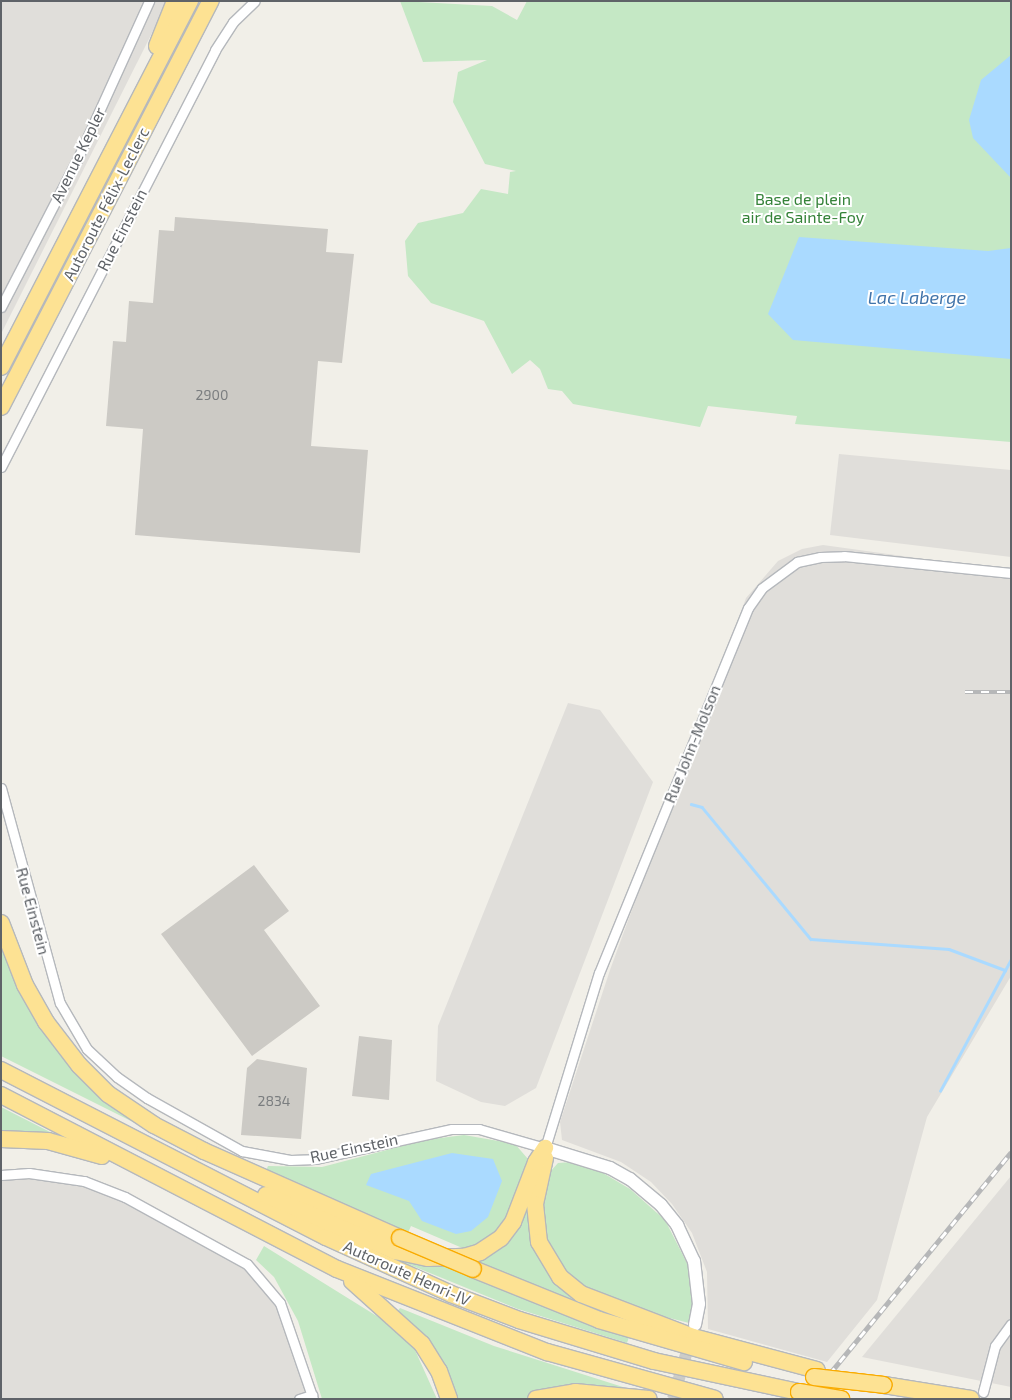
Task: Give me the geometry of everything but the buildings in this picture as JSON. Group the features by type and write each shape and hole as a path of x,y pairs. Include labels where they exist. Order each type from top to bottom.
{"highway":[{"path":"138,103 175,1"},
{"name":"Autoroute Félix-Leclerc","path":"1,367 190,1"},
{"name":"Autoroute Félix-Leclerc","path":"3,406 211,1"},
{"path":"185,52 222,1"},
{"path":"1,923 25,984 46,1022 79,1065 108,1094 154,1125 204,1151 473,1269 640,1334 701,1352 884,1386 977,1395"},
{"path":"1,1070 132,1127 295,1208 395,1251 428,1258 464,1257 501,1238 514,1222 536,1162 545,1148"},
{"name":"Autoroute Henri-IV","path":"1,1070 326,1238 451,1294 520,1320 654,1361 799,1392 842,1399"},
{"name":"Autoroute Henri-IV","path":"1,1095 337,1269 547,1352 715,1399"},
{"path":"1,1139 59,1144 147,1171"},
{"path":"545,1148 546,1165 535,1204 539,1242 560,1277 581,1294 693,1337 816,1373"},
{"path":"337,1269 422,1344 439,1371 449,1399"},
{"path":"536,1399 575,1392 649,1399"}],"street":[{"name":"Avenue Kepler","path":"1,307 77,160 149,1"},
{"name":"Rue Einstein","path":"1,467 215,50 233,22 254,1"},
{"name":"Rue John-Molson","path":"545,1148 599,973 748,608 762,588 797,562 820,557 844,556 1011,573"},
{"name":"Rue Einstein","path":"1,788 60,1003 87,1049 117,1077 147,1098 242,1151 290,1160 315,1159 452,1129 478,1130 610,1168 637,1184 661,1205 677,1225 694,1261 699,1304 695,1326"},
{"path":"1,1175 29,1173 84,1181 125,1197 247,1264 280,1304 312,1397 299,1399"},
{"path":"977,1395 996,1346 1011,1324"}],"shaded area":[{"path":"1,1 168,1 1,334"},
{"path":"839,454 1011,470 1011,557 830,535"},
{"path":"823,545 1011,571 1011,976 927,1117 877,1300 827,1362 708,1329 707,1272 692,1233 672,1204 651,1182 621,1162 562,1140 560,1122 610,970 746,598 778,561 802,549"},
{"path":"568,703 600,710 653,782 536,1088 505,1106 481,1102 436,1081 438,1026"},
{"path":"1,1175 84,1181 228,1251 280,1303 313,1399 1,1399"},
{"path":"1011,1176 1011,1387 862,1357"}],"green space":[{"name":"Base de plein air de Sainte-Foy","path":"400,1 492,6 517,20 527,1 1011,1 1011,442 795,424 797,416 708,406 700,427 573,404 562,391 548,389 540,369 530,360 512,374 484,321 431,303 408,276 405,241 418,223 463,213 481,189 508,194 510,172 516,171 485,164 453,102 458,72 487,60 423,62"},
{"path":"1,937 16,982 137,1124 1,1056"},
{"path":"1,1107 52,1133 51,1136 1,1132"},
{"path":"464,1135 515,1144 528,1159 515,1205 496,1234 467,1250 411,1226 407,1235 265,1173 268,1166 322,1167 425,1140"},
{"path":"572,1162 603,1173 630,1189 665,1220 690,1269 693,1301 689,1323 611,1303 571,1280 550,1256 540,1213 549,1173 558,1163"},
{"path":"523,1210 530,1210 534,1246 550,1276 578,1299 622,1322 470,1260"},
{"path":"264,1246 396,1328 415,1350 437,1399 322,1399 298,1321 274,1277 256,1260"},
{"path":"399,1256 445,1264 524,1299 629,1337 627,1343 518,1309 398,1260"},
{"path":"400,1308 494,1346 623,1387 622,1391 522,1399 455,1399 397,1312"}],"water":[{"path":"1011,55 1011,178 973,138 969,120 981,80"},
{"name":"Lac Laberge","path":"799,237 988,251 1011,248 1011,359 793,340 768,314"},
{"path":"452,1153 493,1159 502,1181 488,1217 471,1231 456,1234 422,1221 409,1201 366,1185 371,1174"}],"waterway":[{"path":"691,804 702,807 811,939 949,949 1005,970"},
{"path":"940,1091 1011,959"}],"tunnel":[{"path":"673,1399 691,1337"}],"railway":[{"path":"965,692 1011,692"},
{"path":"809,1399 1011,1152"}]}
